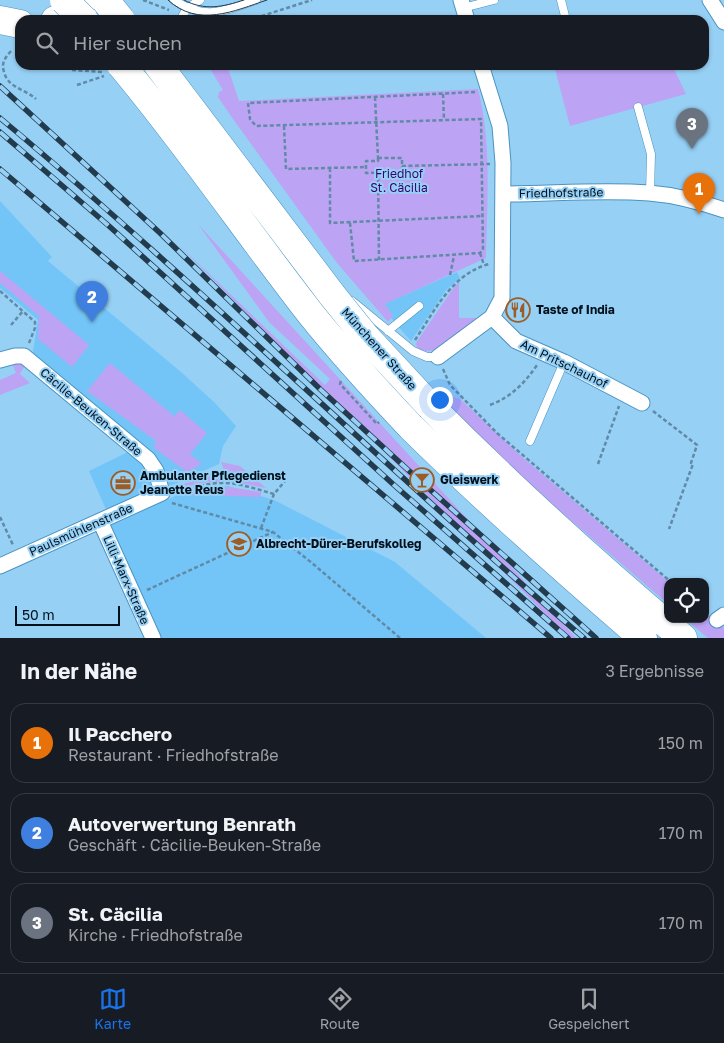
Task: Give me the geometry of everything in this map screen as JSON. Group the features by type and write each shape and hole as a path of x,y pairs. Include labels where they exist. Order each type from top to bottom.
{"highway":[{"path":"64,0 79,15"},
{"path":"67,15 76,11 90,0"},
{"path":"105,0 117,15"},
{"path":"0,20 15,23"},
{"path":"140,74 152,103 343,353 410,427 558,564 643,638"},
{"name":"Münchener Straße","path":"140,74 365,336 429,405 488,464 581,550 684,638"}],"street":[{"path":"710,0 724,22"},
{"path":"483,70 500,126 503,163 509,194"},
{"name":"Friedhofstraße","path":"438,357 492,317 499,307 502,298 509,194 650,193 722,206"},
{"name":"Am Pritschauhof","path":"492,317 516,341 564,362 642,403"},
{"path":"0,360 24,356"},
{"name":"Cäcilie-Beuken-Straße","path":"24,356 148,459 156,471 162,493"},
{"name":"Paulsmühlenstraße","path":"0,566 67,530 100,521 162,493"},
{"name":"Lilli-Marx-Straße","path":"100,521 153,638"}],"lane":[{"path":"174,0 184,15"},
{"path":"184,15 200,0"},
{"path":"184,15 212,12 256,0"},
{"path":"464,9 494,0"},
{"path":"561,0 565,15"},
{"path":"638,106 651,154 650,193"},
{"path":"265,192 286,220"},
{"path":"297,234 338,290"},
{"path":"345,296 413,351 427,357 438,357"},
{"path":"388,331 419,306"},
{"path":"530,441 564,362"}],"path":[{"path":"143,0 184,15"},
{"path":"266,15 312,0"},
{"path":"11,51 3,61 2,67 6,79 17,89 29,93 36,100"},
{"path":"72,70 140,74"},
{"path":"476,92 248,102 250,119 256,126 481,119"},
{"path":"443,94 444,120"},
{"path":"375,97 378,158"},
{"path":"350,223 354,261 454,256 480,253 484,250 480,110"},
{"path":"284,126 286,169 366,167"},
{"path":"378,158 402,158 402,166 402,172 366,173 366,161 378,161 378,158"},
{"path":"402,166 487,165"},
{"path":"330,168 330,224 482,216"},
{"path":"378,172 379,260"},
{"path":"480,253 484,265"},
{"path":"450,274 454,256"},
{"path":"413,351 413,342 442,299 458,280 484,265 503,262"},
{"path":"0,291 35,322 35,328 24,356"},
{"path":"11,325 24,311"},
{"path":"490,405 504,400 519,389 544,354"},
{"path":"438,357 450,385 497,433 666,578"},
{"path":"598,464 624,393"},
{"path":"642,403 697,445 690,463 694,464 669,529"},
{"path":"261,528 274,494 285,481"},
{"path":"274,494 242,485 218,483 198,486 177,493 162,493 166,501 274,532 400,638"},
{"path":"0,517 18,558"},
{"path":"134,596 274,532"}],"shaded area":[{"path":"0,201 52,257 48,261 181,372 214,402 236,426 223,446 219,464 108,514 89,471 132,450 32,357 38,320 0,288"},
{"path":"457,272 460,278 446,290 411,341 383,309 384,304"},
{"name":"Albrecht-Dürer-Berufskolleg","path":"228,486 274,500 395,562 486,638 162,638 111,525 182,493 198,489"}],"green space":[{"name":"Friedhof St. Cäcilia","path":"211,70 229,70 239,101 478,89 487,152 486,258 385,304 393,316 388,322 337,263 233,119 218,97 219,92 223,90"},
{"path":"555,70 674,70 686,94 570,126"},
{"path":"198,224 576,638 569,638 177,243 325,385 330,379 269,322"},
{"path":"0,271 89,345 72,367 38,339 39,316 0,283"},
{"path":"459,282 459,318 480,318 438,350 425,351 417,348 416,343"},
{"path":"14,363 25,365 20,374 30,383 0,395 0,380 16,373"},
{"path":"110,363 174,416 180,410 207,433 190,454 202,464 187,472 154,448 156,441 87,391"},
{"path":"437,392 460,399 521,456 664,578 664,601 538,492 441,400"},
{"path":"221,462 240,466 266,488 221,482 189,486 177,490 175,487 224,470"},
{"path":"206,487 229,487 261,492 261,497 183,494"},
{"path":"709,615 724,628 724,638 708,638 690,623 709,623"}],"tram line":[{"path":"168,0 191,13 204,15 216,15 242,9 267,0"},
{"path":"184,0 206,7 244,0"}],"railway":[{"path":"0,86 160,233 321,390 596,638"},
{"path":"0,118 148,246 437,509 584,638"},
{"path":"0,132 109,226 394,485 568,638"},
{"path":"0,169 551,638"}],"place":[{"name":"St. Cäcilia","path":"692,149"},
{"name":"Il Pacchero","path":"699,214"},
{"name":"Taste of India","path":"518,310"},
{"name":"Autoverwertung Benrath","path":"92,322"},
{"name":"Gleiswerk","path":"422,480"},
{"name":"Ambulanter Pflegedienst Jeanette Reus","path":"123,483"},
{"name":"Albrecht-Dürer-Berufskolleg","path":"239,544"}]}
